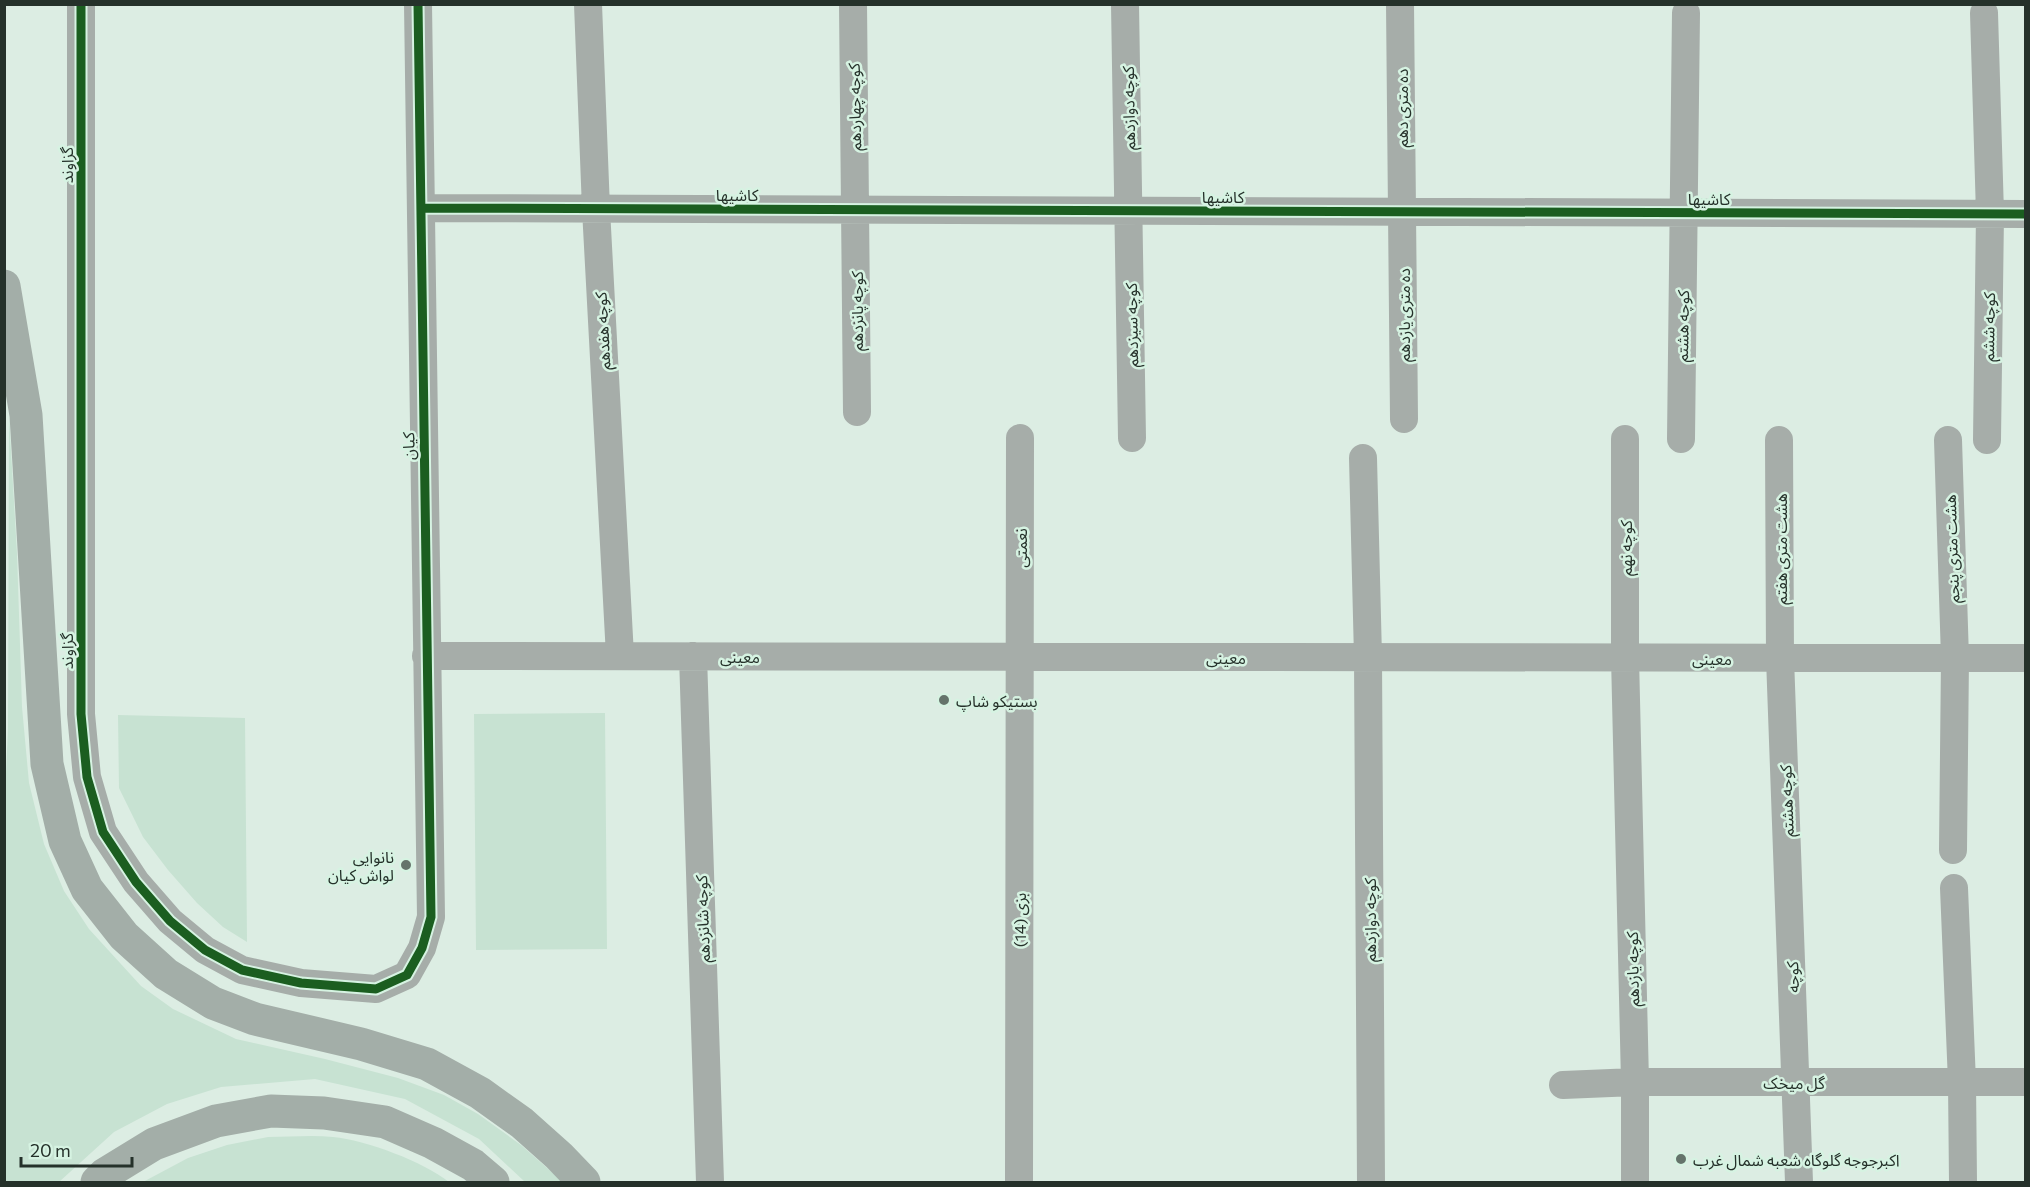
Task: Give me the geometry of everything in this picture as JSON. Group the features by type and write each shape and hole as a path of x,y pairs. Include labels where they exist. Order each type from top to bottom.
{"highway":[{"path":"4,286 26,416 47,764 65,841 87,889 124,936 166,975 213,1003 255,1019 361,1044 427,1064 480,1093 522,1123 584,1182"},
{"path":"97,1182 105,1174 154,1144 216,1121 271,1111 324,1113 385,1122 433,1143 472,1165 492,1182"}],"street":[{"name":"گزاوند","path":"81,4 81,714 87,777 103,832 136,882 170,921 205,950 242,970 301,983 376,989 407,975 422,948 431,917 431,886"},
{"name":"کیان","path":"418,4 431,886"},
{"name":"کوچه هفدهم","path":"588,4 596,208 620,656"},
{"name":"کوچه چهاردهم","path":"853,4 855,210"},
{"name":"کوچه دوازدهم","path":"1125,4 1130,211"},
{"name":"ده متری دهم","path":"1400,4 1402,212"},
{"name":"کوچه هشتم","path":"1681,439 1686,13"},
{"name":"کوچه ششم","path":"1984,13 1990,214 1987,440"},
{"name":"کاشیها","path":"421,208 2025,214"},
{"name":"کوچه پانزدهم","path":"855,210 857,412"},
{"name":"کوچه سیزدهم","path":"1130,211 1132,438"},
{"name":"ده متری یازدهم","path":"1402,212 1404,419"},
{"name":"نعمتی","path":"1020,438 1020,657"},
{"name":"کوچه نهم","path":"1625,439 1625,657 1629,856"},
{"name":"هشت متری هفتم","path":"1779,440 1780,658"},
{"name":"هشت متری پنجم","path":"1948,440 1955,658"},
{"name":"کوچه دوازدهم","path":"1363,458 1368,657 1371,1182"},
{"name":"معینی","path":"426,656 2025,658"},
{"name":"کوچه شانزدهم","path":"693,656 710,1182"},
{"name":"بزی (14)","path":"1019,1182 1020,657"},
{"name":"کوچه هشتم","path":"1780,658 1788,873"},
{"path":"1953,850 1955,658"},
{"name":"کوچه یازدهم","path":"1629,856 1635,1082"},
{"name":"کوچه","path":"1788,873 1799,1182"},
{"path":"1954,888 1962,1082 1963,1182"},
{"path":"1635,1082 1635,1182"},
{"name":"گل میخک","path":"1563,1085 1635,1082 2025,1082"}],"green space":[{"path":"9,417 17,553 22,707 29,783 44,844 64,891 89,929 141,986 173,1009 236,1039 398,1078 444,1095 478,1114 521,1145 563,1182 525,1182 479,1139 405,1099 315,1079 221,1087 167,1104 114,1132 59,1182 5,1182 4,818 8,729"},
{"path":"605,713 607,949 476,950 474,714"},
{"path":"118,715 245,718 247,942 223,927 197,903 143,837 119,788"},
{"path":"325,1136 362,1142 410,1160 449,1182 143,1182 188,1158 227,1145 268,1137"}],"cycle path":[{"path":"81,4 81,714 87,777 103,832 136,882 170,921 205,950 242,970 301,983 376,989 407,975 422,948 431,917 418,4"},
{"path":"421,208 2026,214"}],"place":[{"name":"بستیکو شاپ","path":"944,700"},
{"name":"نانوایی لواش کیان","path":"406,865"},
{"name":"اکبرجوجه گلوگاه شعبه شمال غرب","path":"1681,1159"}]}
